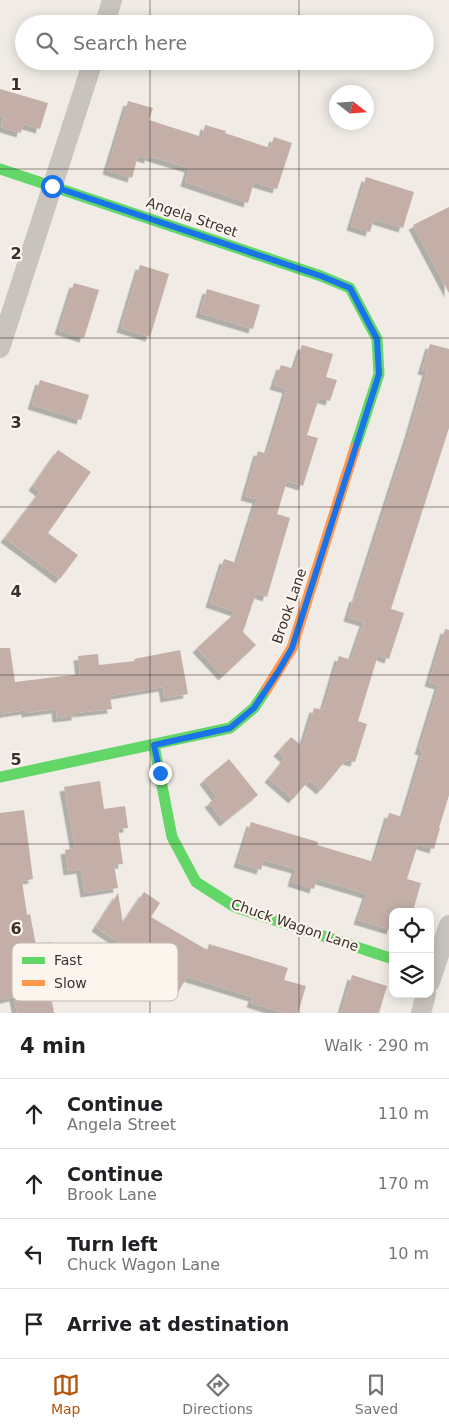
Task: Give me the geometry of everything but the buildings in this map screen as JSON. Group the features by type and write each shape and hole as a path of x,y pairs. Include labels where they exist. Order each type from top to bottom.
{"street":[{"path":"108,15 112,0"},
{"path":"0,348 90,70"},
{"name":"Angela Street","path":"0,169 321,276 350,288 362,309"},
{"name":"Brook Lane","path":"0,777 230,728 254,708 292,648 379,374 377,339 362,309"},
{"name":"Chuck Wagon Lane","path":"154,745 172,837 196,882 235,907 389,958"},
{"path":"434,967 449,925"},
{"path":"421,1013 425,998"}],"traffic: fast":[{"path":"0,169 321,276 350,288 377,339 379,374 355,448"},
{"path":"0,777 230,728 254,708 266,690"},
{"path":"154,745 172,837 196,882 235,907 389,958"}],"traffic: slow":[{"path":"266,690 292,648 355,448"}],"route":[{"path":"52,186 321,276 350,288 377,339 379,374 292,648 254,708 230,728 154,745 160,773"}]}
